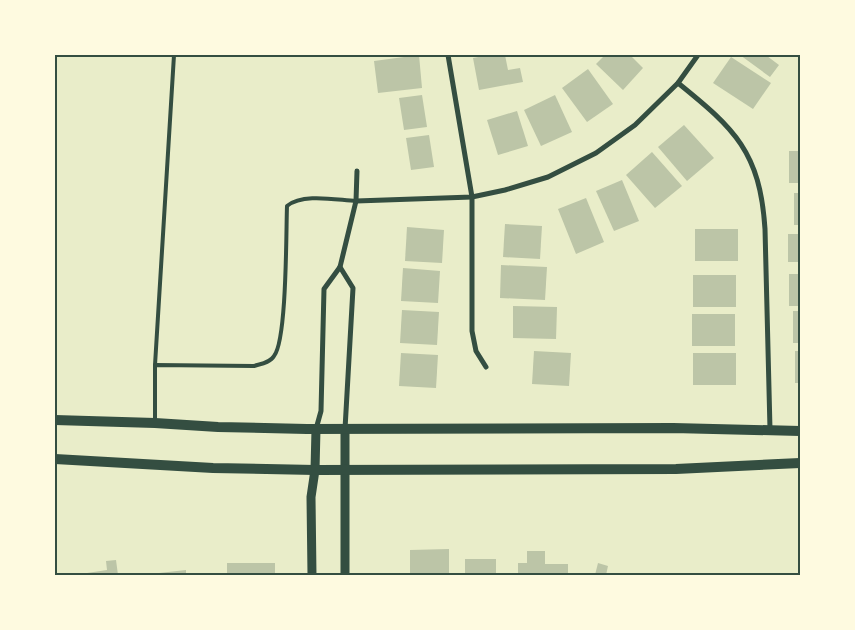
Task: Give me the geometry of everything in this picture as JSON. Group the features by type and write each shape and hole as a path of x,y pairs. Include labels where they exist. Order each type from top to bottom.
{"main road":[{"path":"55,420 218,427 672,428 800,431"},
{"path":"55,459 204,468 315,470 676,469 800,463"}],"street":[{"path":"448,55 472,197 472,331 476,351 486,367"},
{"path":"356,201 472,197 505,190 540,179 588,157 635,125 678,83 698,55"},
{"path":"678,83 711,110 731,130 748,154 758,180 762,197 765,228 770,429"},
{"path":"312,575 312,497 316,428 322,411 324,289 340,267 356,201 357,171"},
{"path":"340,267 353,288 345,428 345,575"}],"lane":[{"path":"155,423 155,365 174,55"},
{"path":"155,365 254,366 266,363 274,357 280,342 283,316 287,206 292,201 303,199 356,201"}],"building":[{"path":"419,55 422,88 378,93 374,61"},
{"path":"505,55 508,70 520,68 523,82 479,90 473,58"},
{"path":"605,55 630,55 643,68 623,90 596,64"},
{"path":"740,55 768,55 779,65 770,77"},
{"path":"731,57 771,83 753,109 713,83"},
{"path":"588,69 613,104 587,122 562,88"},
{"path":"422,95 427,127 404,130 399,98"},
{"path":"555,95 572,132 541,146 524,110"},
{"path":"517,111 528,146 498,155 487,120"},
{"path":"684,125 714,158 687,181 658,147"},
{"path":"429,135 434,167 411,170 406,138"},
{"path":"789,151 800,151 800,183 789,183"},
{"path":"652,152 682,186 655,208 626,175"},
{"path":"622,180 639,221 614,231 596,191"},
{"path":"794,193 800,193 800,225 794,225"},
{"path":"586,198 604,242 576,254 558,209"},
{"path":"505,224 542,226 540,259 503,257"},
{"path":"407,227 444,230 442,263 405,261"},
{"path":"695,229 738,229 738,261 695,261"},
{"path":"788,234 800,234 800,262 788,262"},
{"path":"501,265 547,267 545,300 500,298"},
{"path":"403,268 440,271 438,303 401,301"},
{"path":"789,274 800,274 800,306 789,306"},
{"path":"693,275 736,275 736,307 693,307"},
{"path":"513,306 557,307 556,339 513,338"},
{"path":"402,310 439,312 437,345 400,343"},
{"path":"793,311 800,311 800,343 793,343"},
{"path":"692,314 735,314 735,346 692,346"},
{"path":"534,351 571,353 569,386 532,384"},
{"path":"795,351 800,351 800,383 795,383"},
{"path":"401,353 438,355 436,388 399,386"},
{"path":"693,353 736,353 736,385 693,385"},
{"path":"449,549 449,575 410,575 410,550"},
{"path":"527,551 545,551 545,564 568,564 568,575 518,575 518,563 527,563"},
{"path":"465,559 496,559 496,575 465,575"},
{"path":"116,560 118,575 87,575 87,573 107,570 106,561"},
{"path":"227,563 275,563 275,575 227,575"},
{"path":"598,563 608,566 606,575 595,575"},
{"path":"186,570 186,575 150,575 150,574"}]}
